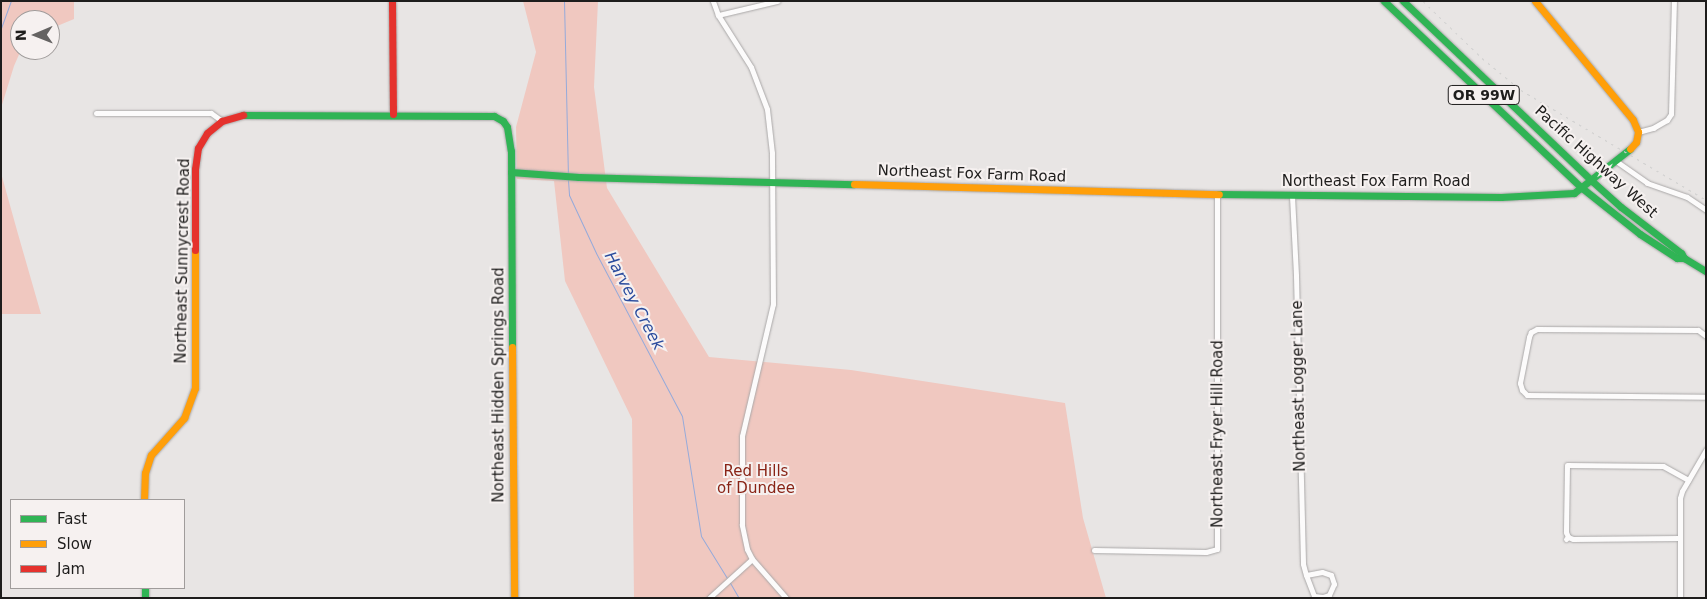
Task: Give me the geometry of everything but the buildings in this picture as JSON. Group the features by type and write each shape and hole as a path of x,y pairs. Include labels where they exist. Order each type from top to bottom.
{"street":[{"path":"392,1 393,114 487,115 499,118 508,127 512,172"},
{"path":"712,1 718,15 751,66 767,109 772,142 770,182 773,304 771,321 746,418 741,456 742,526 747,549 752,559 786,598"},
{"path":"718,15 777,1"},
{"name":"Pacific Highway West","path":"1384,1 1582,188 1640,234 1677,258 1684,258"},
{"name":"Pacific Highway West","path":"1403,1 1621,207 1681,253 1684,258 1706,271"},
{"path":"1535,1 1628,114 1638,132 1660,124 1672,114 1674,1"},
{"path":"96,113 211,113 222,121"},
{"name":"Northeast Sunnycrest Road","path":"144,499 145,473 150,455 184,418 193,398 196,374 195,169 202,140 222,121 242,115 393,114"},
{"name":"Northeast Fox Farm Road","path":"512,172 770,182 1292,196 1501,197 1569,193 1582,188 1633,148 1638,132"},
{"path":"1616,161 1647,183 1687,197 1706,210"},
{"name":"Northeast Hidden Springs Road","path":"512,172 514,598"},
{"name":"Northeast Fryer Hill Road","path":"1094,550 1206,552 1217,549 1217,194"},
{"name":"Northeast Logger Lane","path":"1292,196 1297,285 1302,549 1306,575 1314,596 1323,598 1329,594 1334,584 1331,575 1322,572 1306,575"},
{"path":"1706,336 1698,330 1537,329 1531,332 1520,378 1520,387 1527,395 1706,397"},
{"path":"1680,598 1680,498 1688,480 1706,450"},
{"path":"1679,538 1567,538 1567,466 1663,466 1688,480"},
{"path":"709,598 752,559"}],"green space":[{"path":"1,1 74,1 74,19 60,25 60,10 10,10 10,60 17,60 1,108"},
{"name":"Red Hills of Dundee","path":"523,1 598,1 594,87 607,188 709,357 851,370 1065,403 1083,518 1106,598 634,598 632,419 565,281 554,181 517,179 516,127 536,52"},
{"path":"1,173 18,234 41,314 1,314"}],"waterway":[{"path":"1,28 11,1"},
{"name":"Harvey Creek","path":"564,1 568,174"},
{"name":"Harvey Creek","path":"568,180 569,195 596,253 682,416 701,536 727,578"},
{"name":"Harvey Creek","path":"729,581 739,598"}],"railway":[{"path":"1423,1 1482,58 1521,90 1706,200"}],"traffic: fast":[{"path":"1384,1 1582,188 1640,234 1677,258 1684,258 1706,271"},
{"path":"1403,1 1592,181 1621,207 1681,253 1684,258"},
{"path":"243,115 494,116 503,121 507,127 511,151 512,347"},
{"path":"1219,194 1501,197 1574,193 1630,149"},
{"path":"511,172 579,177 854,184"},
{"path":"145,589 145,598"}],"traffic: slow":[{"path":"1535,1 1633,120 1638,132 1636,142 1630,149"},
{"path":"854,184 1219,194"},
{"path":"144,499 145,473 151,455 184,418 195,388 195,250"},
{"path":"512,347 514,598"}],"traffic: jam":[{"path":"392,1 393,114"},
{"path":"195,250 195,169 198,148 207,133 222,121 243,115"}]}
